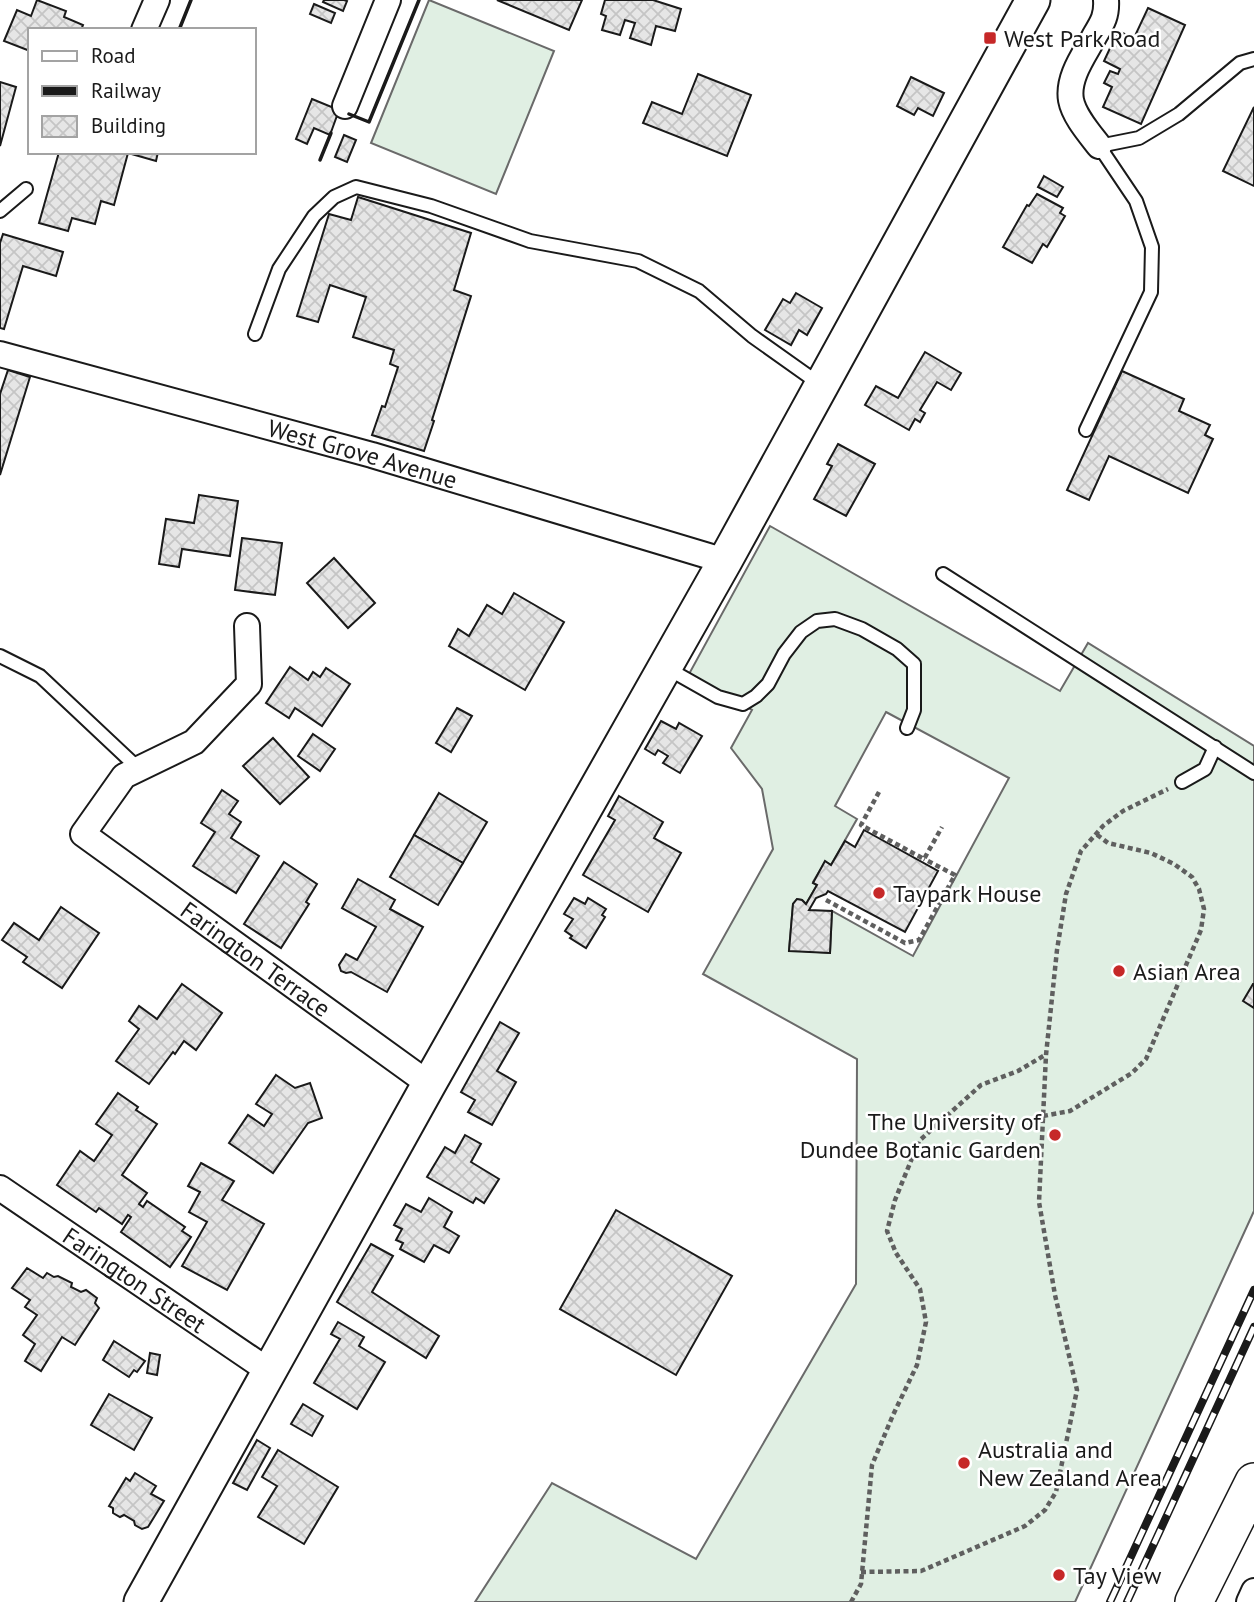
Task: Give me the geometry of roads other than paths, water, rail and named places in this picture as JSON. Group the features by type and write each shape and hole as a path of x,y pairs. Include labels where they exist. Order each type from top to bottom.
{"main road":[{"path":"1194,1602 1254,1482"}],"street":[{"path":"145,28 157,0"},
{"path":"345,106 388,0"},
{"path":"141,1602 429,1084 725,561 1033,0"},
{"path":"1099,146 1074,108 1070,85 1107,12 1106,0"},
{"name":"West Grove Avenue","path":"0,354 372,455 725,561"},
{"path":"139,769 194,743 249,684 247,626"},
{"name":"Farington Terrace","path":"139,769 124,776 83,834 429,1084"},
{"name":"Farington Street","path":"0,1188 269,1371"},
{"path":"1249,1602 1254,1591"}],"lane":[{"path":"1086,430 1151,292 1152,247 1136,201 1099,146 1139,138 1179,114 1240,63 1254,60"},
{"path":"255,334 279,269 314,216 334,197 356,187 431,206 530,241 638,261 699,291 752,336 821,385"},
{"path":"0,211 26,189"},
{"path":"943,574 1254,773"},
{"path":"665,667 719,697 743,704 768,684 784,653 801,632 817,621 835,619 886,642 914,664 914,710 907,729"},
{"path":"0,656 40,676 139,769"},
{"path":"1182,782 1205,769 1215,747"}],"railway":[{"path":"1110,1602 1254,1290"},
{"path":"1127,1602 1254,1327"}],"place":[{"name":"West Park Road","path":"990,38"},
{"name":"Taypark House","path":"879,893"},
{"name":"Asian Area","path":"1119,971"},
{"name":"The University of Dundee Botanic Garden","path":"1055,1135"},
{"name":"Australia and New Zealand Area","path":"964,1463"},
{"name":"Tay View","path":"1059,1575"}]}
